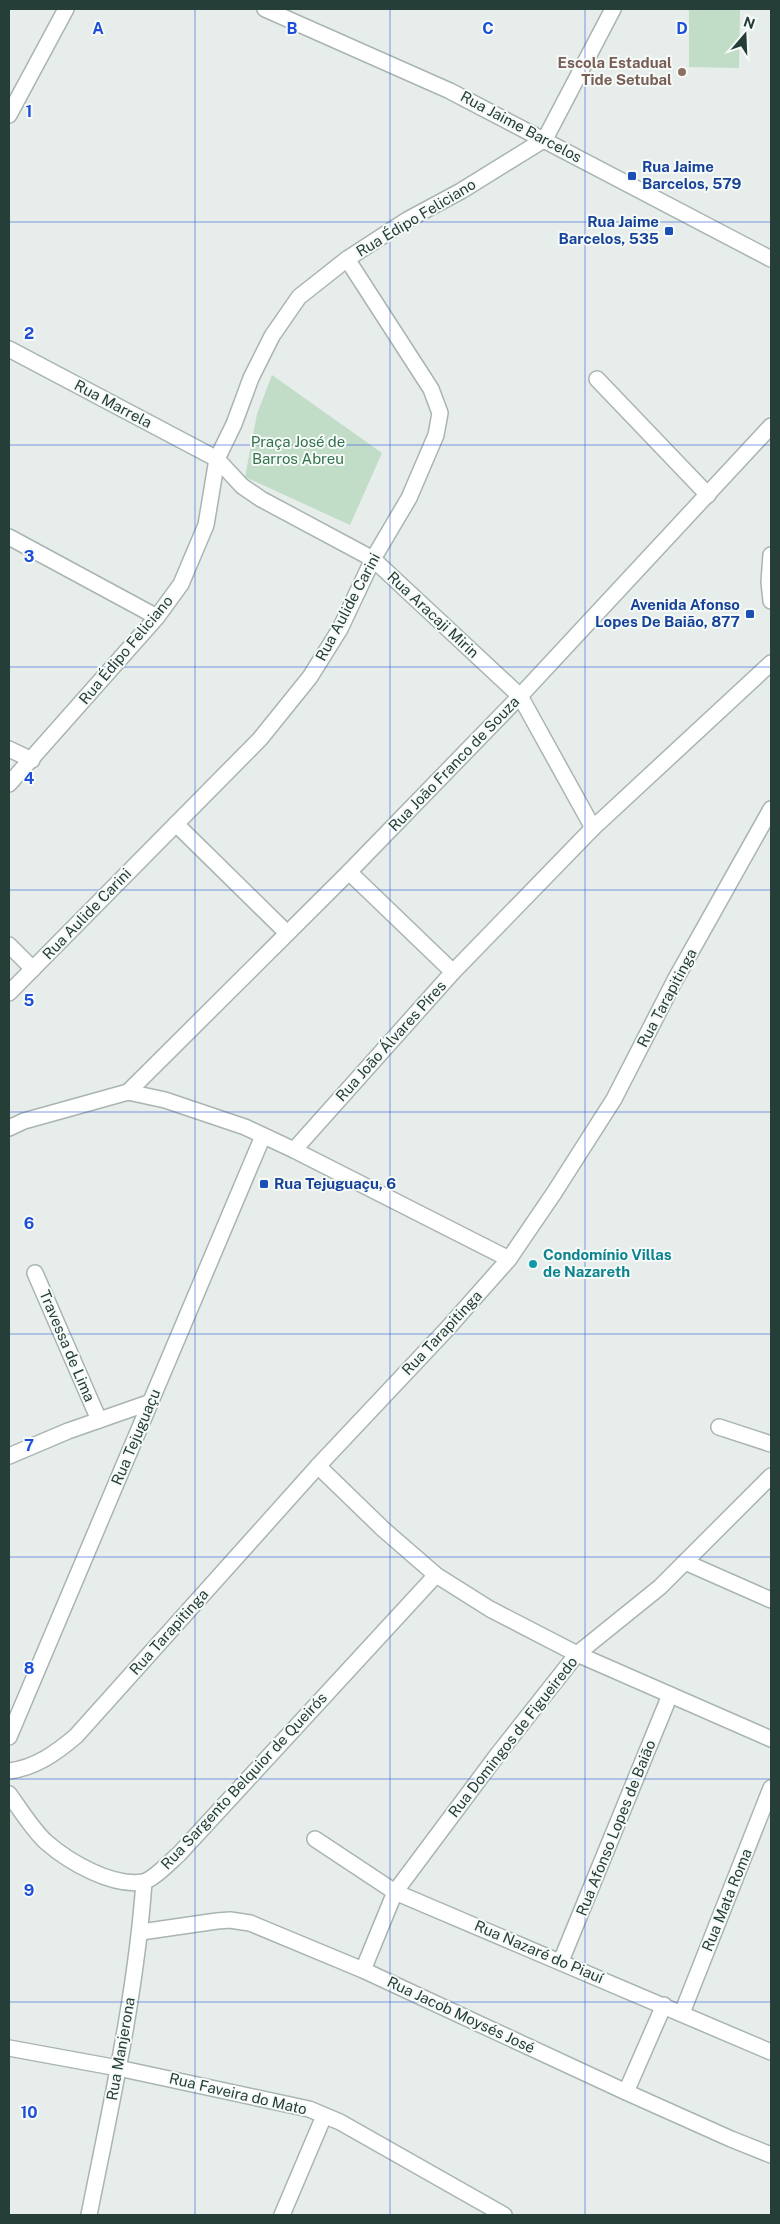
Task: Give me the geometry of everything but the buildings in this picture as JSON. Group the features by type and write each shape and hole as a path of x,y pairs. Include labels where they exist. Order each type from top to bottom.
{"street":[{"path":"9,116 66,9"},
{"name":"Rua Jaime Barcelos","path":"265,9 450,91 771,258"},
{"path":"545,139 613,9"},
{"name":"Rua Édipo Feliciano","path":"9,784 157,616 181,584 206,525 217,459 234,424 251,378 272,336 299,297 347,259 408,220 461,192 545,139"},
{"name":"Rua Aulide Carini","path":"9,993 260,739 310,677 340,629 373,559 409,498 436,435 440,413 431,389 347,259"},
{"name":"Rua Marrela","path":"9,349 217,459"},
{"path":"597,379 708,495"},
{"name":"Rua João Franco de Souza","path":"128,1092 349,872 520,696 770,429"},
{"name":"Rua Aracaji Mirin","path":"217,459 242,486 261,499 373,559 520,696 593,828"},
{"path":"9,537 157,616"},
{"path":"771,555 769,582 771,601"},
{"path":"453,972 593,828 771,663"},
{"path":"9,748 32,760"},
{"name":"Rua Tarapitinga","path":"9,1771 37,1763 58,1752 76,1736 318,1466 447,1329 509,1259 614,1099 675,980 771,809"},
{"path":"176,824 287,933"},
{"name":"Rua João Álvares Píres","path":"294,1150 453,972 349,872"},
{"path":"9,945 34,969"},
{"path":"9,1128 24,1121 128,1092 208,1113 263,1136 509,1259"},
{"name":"Rua Tejuguaçu","path":"9,1737 263,1136"},
{"name":"Travessa de Lima","path":"35,1273 99,1420"},
{"path":"9,1456 99,1420 151,1402"},
{"path":"719,1427 771,1444"},
{"path":"318,1466 383,1529 436,1575 490,1609 577,1654 771,1740"},
{"name":"Rua Domingos de Figueiredo","path":"363,1970 395,1892 498,1754 577,1654 660,1587 771,1476"},
{"path":"685,1562 771,1600"},
{"name":"Rua Sargento Belquior de Queirós","path":"144,1882 179,1854 436,1575"},
{"name":"Rua Afonso Lopes de Baião","path":"561,1961 670,1696"},
{"name":"Rua Mata Roma","path":"682,2013 771,1788"},
{"path":"9,1794 45,1841 72,1862 103,1876 127,1882 144,1882"},
{"name":"Rua Nazaré do Piauí","path":"315,1839 395,1892 561,1961 771,2052"},
{"name":"Rua Manjerona","path":"89,2215 118,2068 140,1932 144,1882"},
{"name":"Rua Jacob Moysés José","path":"140,1932 217,1921 250,1923 363,1970 731,2140 771,2155"},
{"path":"626,2092 664,2005"},
{"name":"Rua Faveira do Mato","path":"9,2048 118,2068 287,2103 324,2116 504,2215"},
{"path":"282,2215 324,2116"}],"green space":[{"path":"689,9 740,9 739,68 689,67"},
{"name":"Praça José de Barros Abreu","path":"272,375 382,453 350,525 245,477 257,414"}],"place":[{"name":"Escola Estadual Tide Setubal","path":"682,72"},
{"name":"Rua Jaime Barcelos, 579","path":"632,176"},
{"name":"Rua Jaime Barcelos, 535","path":"669,231"},
{"name":"Avenida Afonso Lopes De Baião, 877","path":"750,614"},
{"name":"Rua Tejuguaçu, 6","path":"264,1184"},
{"name":"Condomínio Villas de Nazareth","path":"533,1264"}]}
